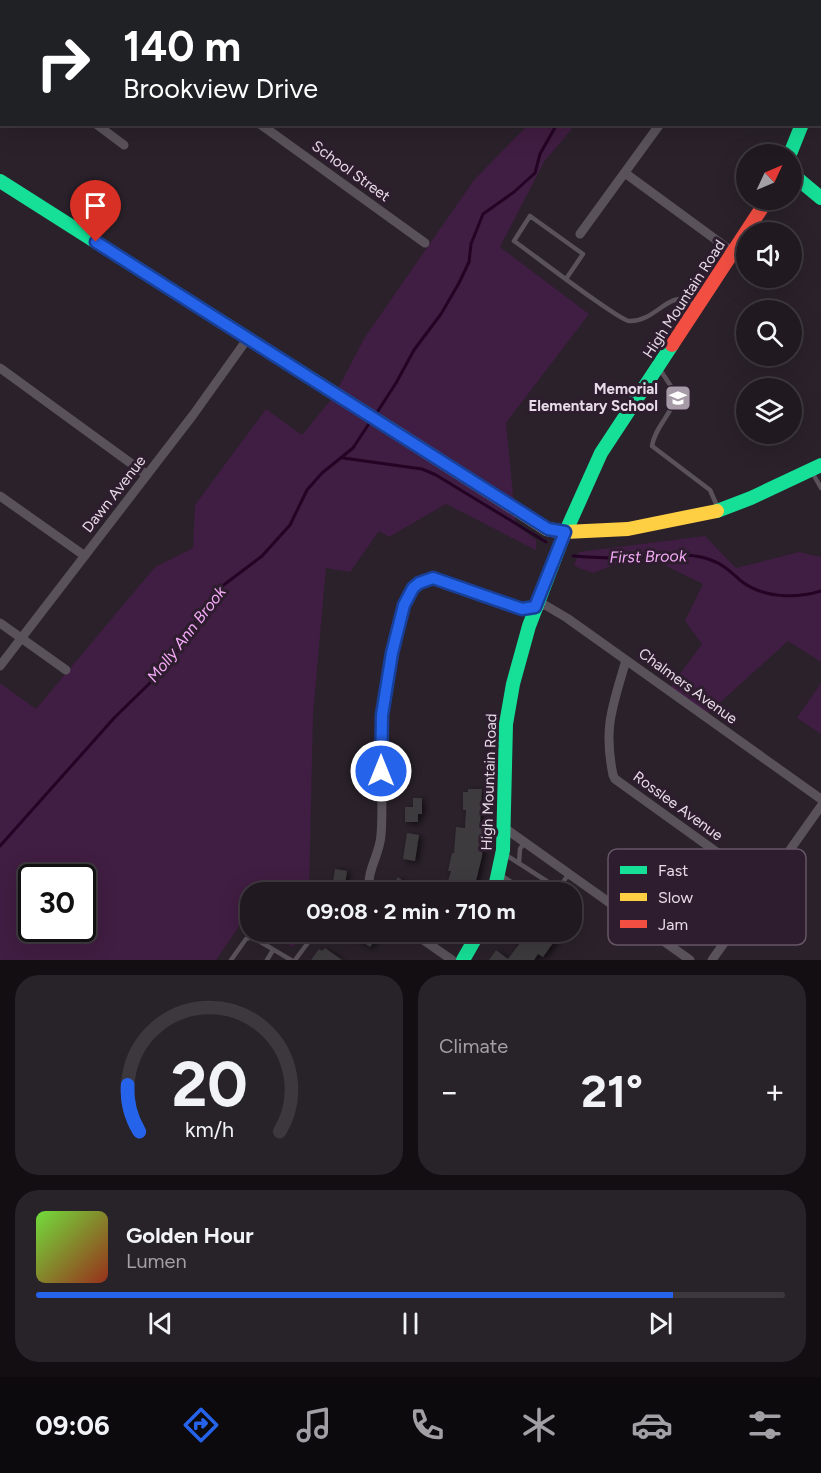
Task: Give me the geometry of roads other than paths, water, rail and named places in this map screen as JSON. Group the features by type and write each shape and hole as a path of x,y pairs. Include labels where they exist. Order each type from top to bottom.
{"street":[{"path":"99,126 124,146"},
{"name":"School Street","path":"263,126 425,243"},
{"path":"580,234 659,126"},
{"path":"794,144 801,126"},
{"path":"625,172 734,253"},
{"path":"0,181 548,529 565,532 666,524 719,511 816,467"},
{"path":"802,182 821,198"},
{"name":"High Mountain Road","path":"497,882 504,853 506,829 504,748 506,723 518,658 535,607 565,532 601,453 761,210"},
{"name":"Dawn Avenue","path":"0,666 194,415 248,338"},
{"path":"0,368 147,475"},
{"path":"0,496 85,556"},
{"name":"Chalmers Avenue","path":"370,882 370,874 381,839 382,715 392,653 409,594 419,583 433,578 522,609 545,605 567,618 821,799"},
{"path":"0,623 66,670"},
{"name":"Rosslee Avenue","path":"626,660 609,717 608,742 613,775 615,779 712,849"},
{"path":"790,849 821,806"},
{"path":"506,829 608,902"},
{"path":"426,942 452,960"},
{"path":"463,960 473,942"},
{"path":"669,945 690,960"},
{"path":"712,960 723,945"}],"lane":[{"path":"566,279 583,254 530,216 514,241 566,279 625,321 640,321 677,299 699,306"},
{"path":"572,246 580,234"},
{"path":"659,368 676,394 674,406 653,438 652,446 710,490 719,511"},
{"path":"816,467 821,488"},
{"path":"519,863 520,849 525,842"},
{"path":"504,853 545,882"},
{"path":"500,874 512,882"},
{"path":"564,882 569,874"},
{"path":"231,960 246,939 252,937 293,960 308,942"},
{"path":"267,960 273,950"}],"waterway":[{"name":"Molly Ann Brook","path":"376,414 414,350 441,314 459,283 469,262 471,244 483,214 514,192 535,173 540,154 556,126"},
{"name":"Molly Ann Brook","path":"0,846 115,717 152,681 186,640 203,608 221,587 262,556 290,525 307,490 322,473 353,448 370,422"},
{"name":"First Brook","path":"343,458 422,469 436,475 546,542"},
{"name":"First Brook","path":"573,556 631,558 688,555 715,562 750,587 769,594 791,596 821,591"}],"place":[{"name":"Memorial Elementary School","path":"678,398"}]}
